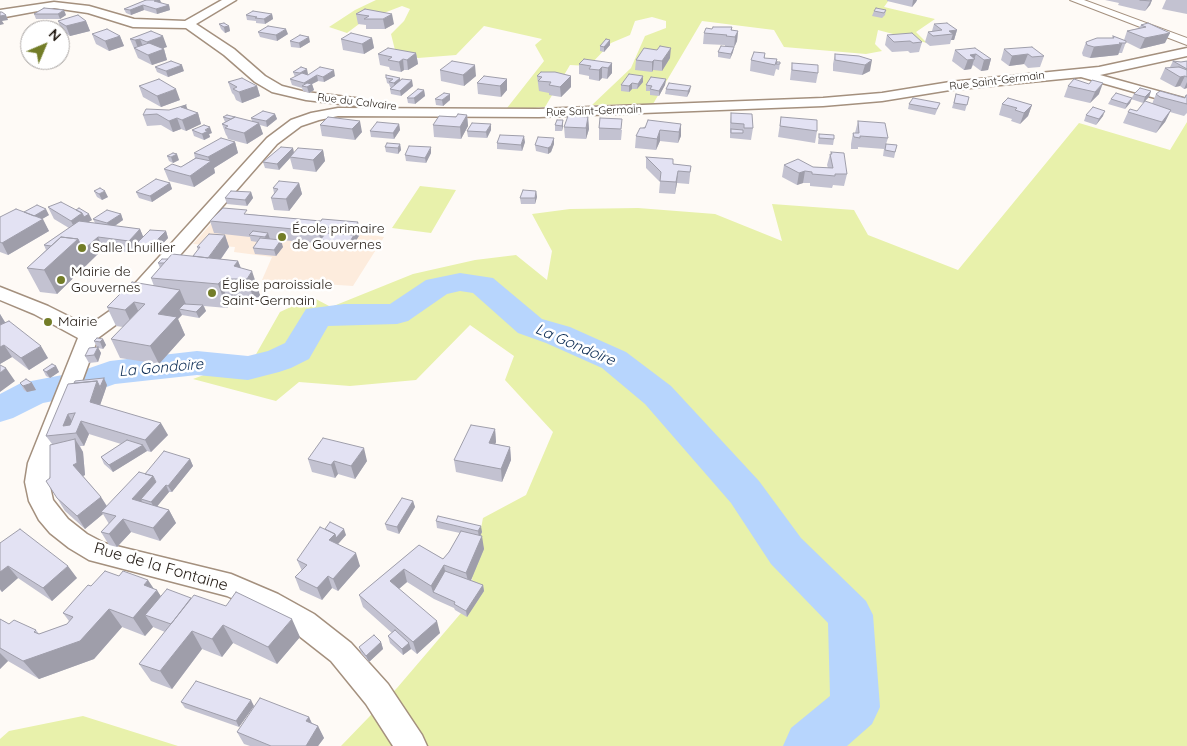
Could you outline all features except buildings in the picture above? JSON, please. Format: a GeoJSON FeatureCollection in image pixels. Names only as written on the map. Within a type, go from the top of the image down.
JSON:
{"type":"FeatureCollection","features":[{"type":"Feature","properties":{"kind":"street"},"geometry":{"type":"LineString","coordinates":[[0,14],[30,7],[54,5],[89,10],[133,23],[155,25],[188,24],[230,0]]}},
{"type":"Feature","properties":{"kind":"street"},"geometry":{"type":"LineString","coordinates":[[1075,0],[1187,42]]}},
{"type":"Feature","properties":{"kind":"street","name":"Rue du Calvaire"},"geometry":{"type":"LineString","coordinates":[[188,24],[229,52],[260,78],[277,89],[292,106],[296,114],[296,123]]}},
{"type":"Feature","properties":{"kind":"street","name":"Rue Saint-Germain"},"geometry":{"type":"LineString","coordinates":[[89,335],[118,314],[272,141],[296,123],[316,116],[338,112],[556,113],[823,102],[882,97],[950,86],[1099,71],[1187,52]]}},
{"type":"Feature","properties":{"kind":"street"},"geometry":{"type":"LineString","coordinates":[[1135,84],[1130,74],[1136,64]]}},
{"type":"Feature","properties":{"kind":"street"},"geometry":{"type":"LineString","coordinates":[[1099,71],[1162,96]]}},
{"type":"Feature","properties":{"kind":"street"},"geometry":{"type":"LineString","coordinates":[[1078,72],[1187,103]]}},
{"type":"Feature","properties":{"kind":"street","name":"Rue du Calvaire"},"geometry":{"type":"LineString","coordinates":[[277,89],[306,96],[412,108],[438,113]]}},
{"type":"Feature","properties":{"kind":"street"},"geometry":{"type":"LineString","coordinates":[[0,293],[41,310],[89,335]]}},
{"type":"Feature","properties":{"kind":"street","name":"Rue de la Fontaine"},"geometry":{"type":"LineString","coordinates":[[89,335],[40,463],[37,482],[41,500],[48,513],[59,526],[78,541],[98,552],[231,586],[268,602],[304,623],[341,652],[371,687],[411,746]]}},
{"type":"Feature","properties":{"kind":"shaded area"},"geometry":{"type":"Polygon","coordinates":[[[217,217],[332,229],[384,237],[353,286],[262,280],[272,257],[234,252],[235,247],[193,244],[217,217]]]}},
{"type":"Feature","properties":{"kind":"green space"},"geometry":{"type":"Polygon","coordinates":[[[376,0],[889,0],[884,7],[935,19],[916,32],[927,43],[878,30],[875,44],[882,51],[866,54],[784,47],[774,30],[702,21],[653,104],[592,105],[631,68],[645,36],[666,28],[666,21],[652,17],[635,21],[630,35],[611,43],[589,66],[570,65],[545,107],[521,109],[507,108],[544,61],[535,45],[542,39],[484,26],[456,55],[418,58],[395,50],[391,34],[404,21],[410,9],[402,6],[363,21],[347,33],[329,27],[355,10],[376,0]]]}},
{"type":"Feature","properties":{"kind":"green space"},"geometry":{"type":"Polygon","coordinates":[[[1187,122],[1187,746],[341,746],[397,688],[473,599],[472,574],[483,518],[526,495],[553,432],[505,380],[514,356],[470,325],[416,380],[350,386],[299,382],[276,401],[193,379],[255,356],[280,312],[312,297],[331,307],[413,274],[475,260],[516,255],[547,280],[552,251],[532,214],[570,209],[638,208],[715,214],[782,241],[772,204],[854,210],[868,235],[958,270],[1079,123],[1170,150],[1187,122]]]}},
{"type":"Feature","properties":{"kind":"green space"},"geometry":{"type":"Polygon","coordinates":[[[420,186],[456,190],[431,233],[392,228],[420,186]]]}},
{"type":"Feature","properties":{"kind":"green space"},"geometry":{"type":"Polygon","coordinates":[[[83,716],[178,746],[0,746],[0,739],[9,731],[83,716]]]}},
{"type":"Feature","properties":{"kind":"waterway","name":"La Gondoire"},"geometry":{"type":"LineString","coordinates":[[0,409],[34,392],[84,383],[110,373],[197,363],[248,368],[279,360],[297,351],[318,316],[397,314],[437,287],[460,282],[482,285],[530,326],[558,335],[614,360],[658,395],[745,492],[786,551],[850,615],[855,707],[809,746]]}},
{"type":"Feature","properties":{"kind":"place","name":"École primaire de Gouvernes"},"geometry":{"type":"Point","coordinates":[282,237]}},
{"type":"Feature","properties":{"kind":"place","name":"Salle Lhuillier"},"geometry":{"type":"Point","coordinates":[82,248]}},
{"type":"Feature","properties":{"kind":"place","name":"Mairie de Gouvernes"},"geometry":{"type":"Point","coordinates":[61,280]}},
{"type":"Feature","properties":{"kind":"place","name":"Église paroissiale Saint-Germain"},"geometry":{"type":"Point","coordinates":[212,293]}},
{"type":"Feature","properties":{"kind":"place","name":"Mairie"},"geometry":{"type":"Point","coordinates":[48,322]}}]}
